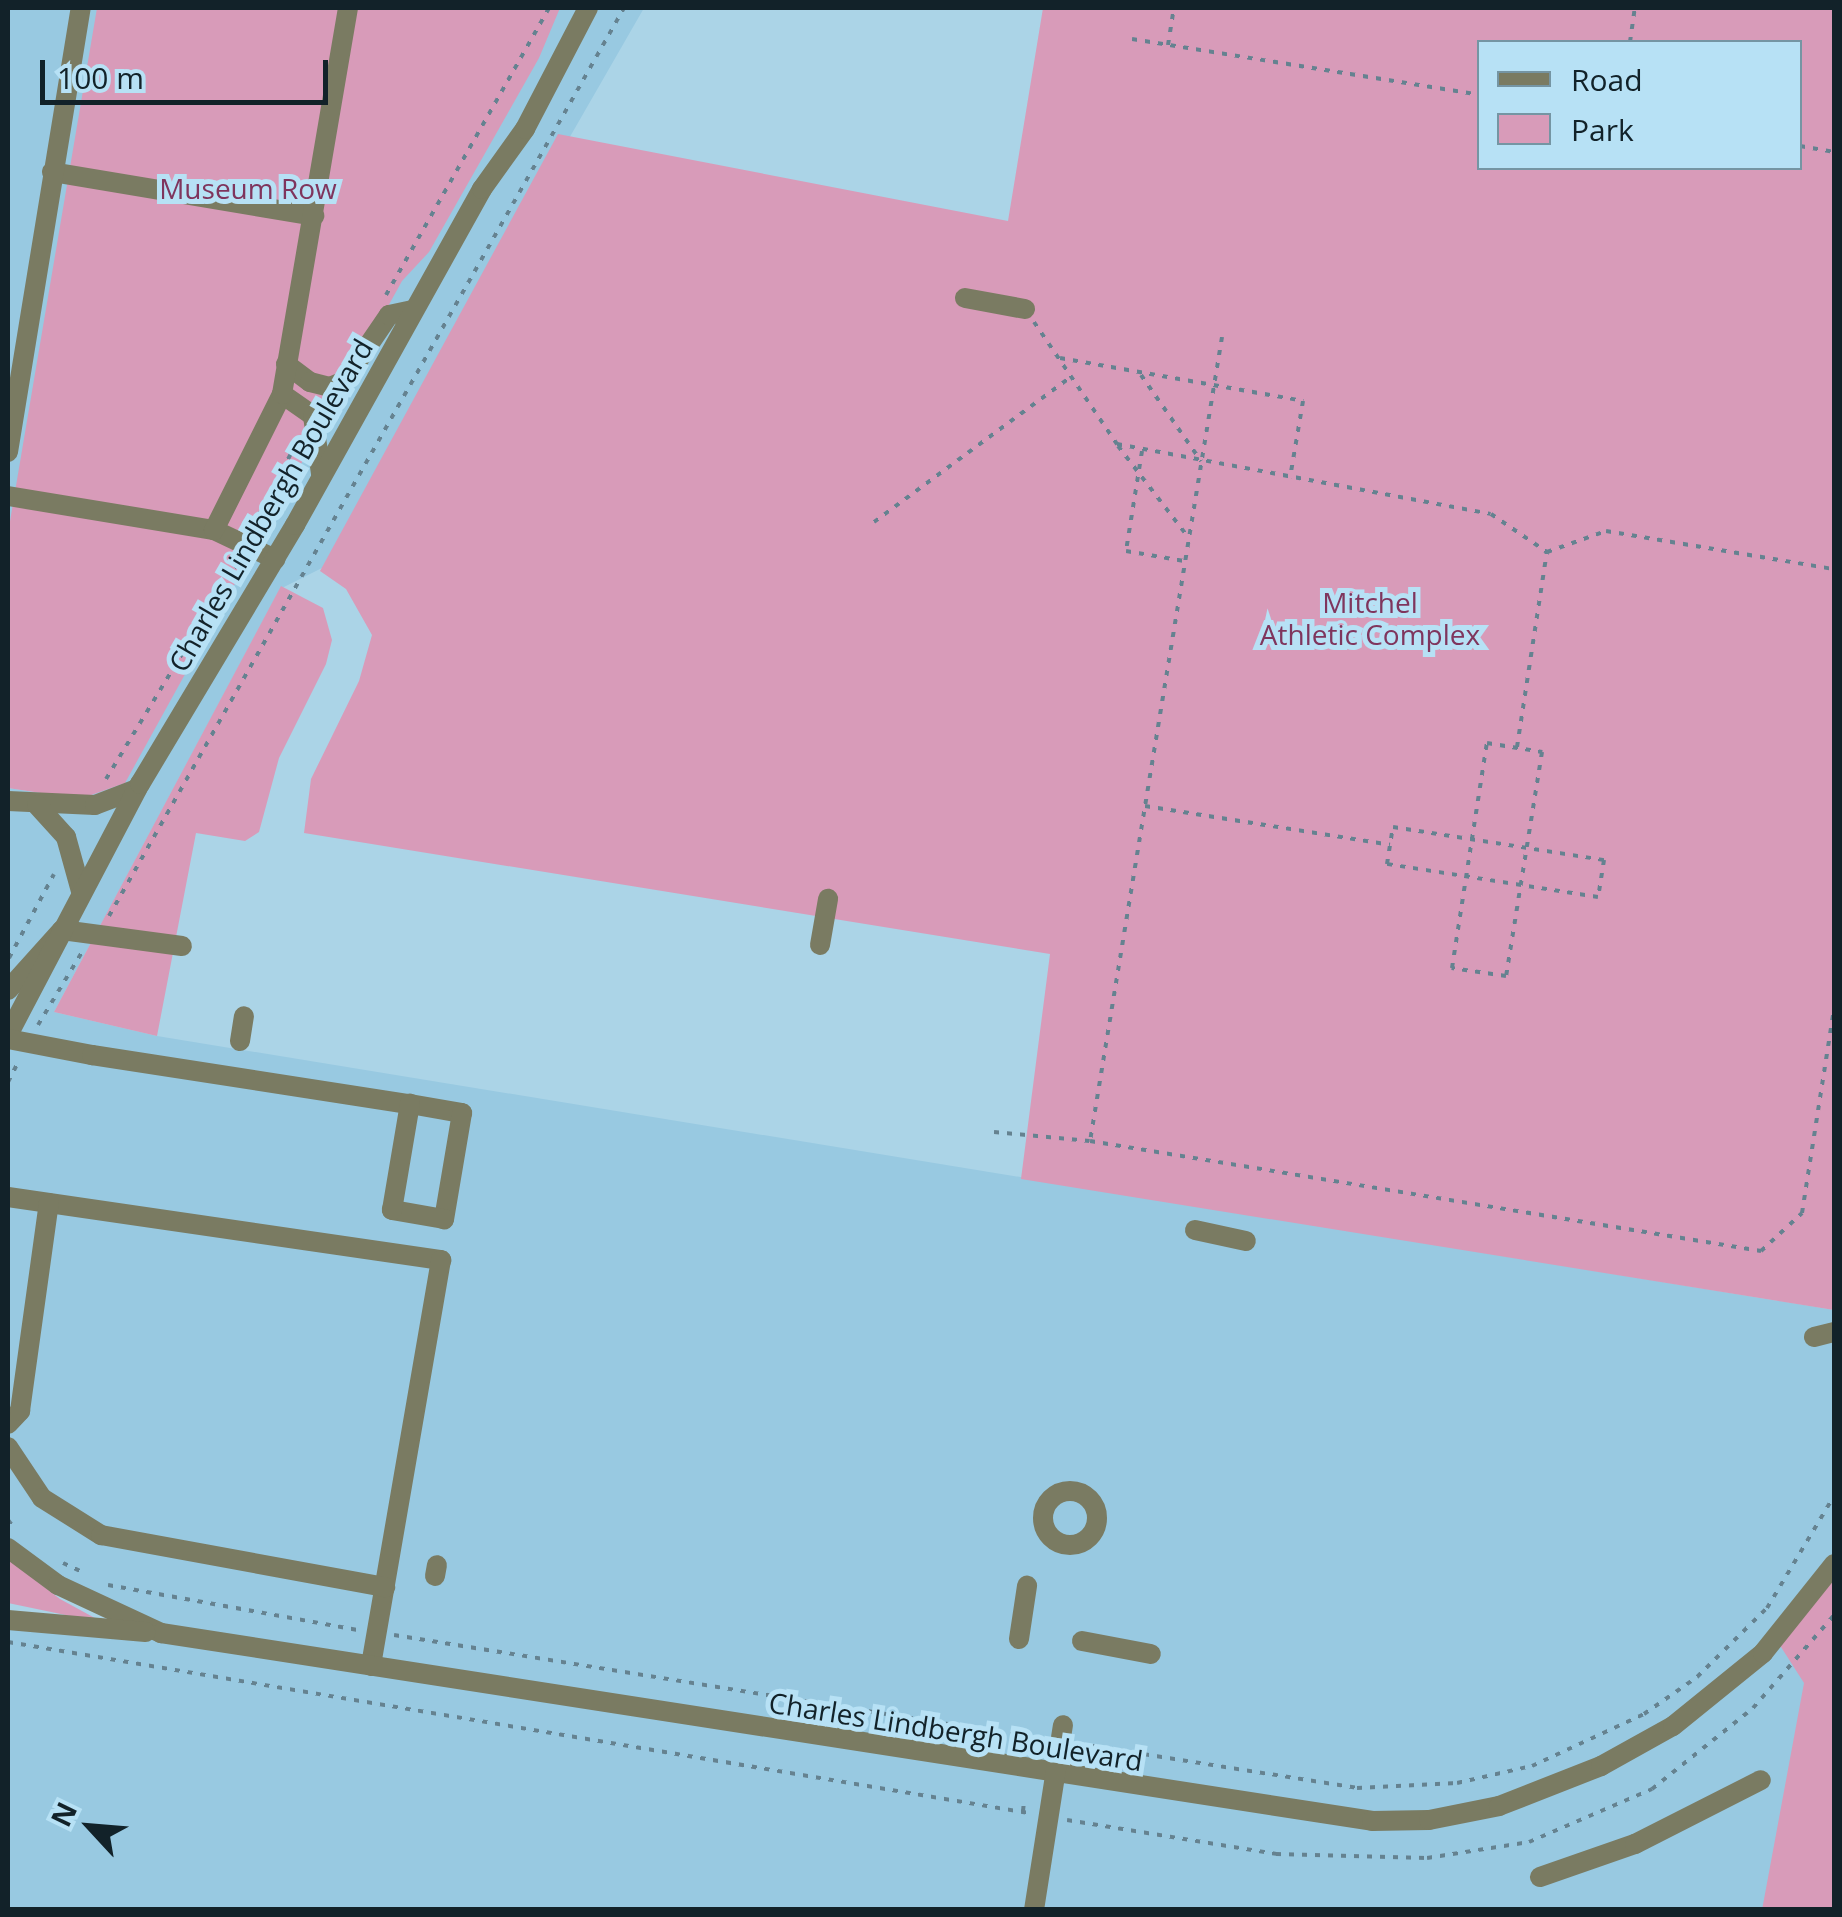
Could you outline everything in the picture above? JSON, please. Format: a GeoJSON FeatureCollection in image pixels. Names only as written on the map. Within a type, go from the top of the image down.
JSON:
{"type":"FeatureCollection","features":[{"type":"Feature","properties":{"kind":"street"},"geometry":{"type":"LineString","coordinates":[[8,452],[82,8]]}},
{"type":"Feature","properties":{"kind":"street"},"geometry":{"type":"LineString","coordinates":[[214,530],[282,394],[348,8]]}},
{"type":"Feature","properties":{"kind":"street","name":"Charles Lindbergh Boulevard"},"geometry":{"type":"LineString","coordinates":[[14,1039],[81,891],[275,559],[482,189],[526,128],[588,8]]}},
{"type":"Feature","properties":{"kind":"street"},"geometry":{"type":"LineString","coordinates":[[52,172],[314,216]]}},
{"type":"Feature","properties":{"kind":"street"},"geometry":{"type":"LineString","coordinates":[[965,298],[1025,310]]}},
{"type":"Feature","properties":{"kind":"street"},"geometry":{"type":"LineString","coordinates":[[286,364],[310,382],[330,387],[344,381],[389,314],[412,310]]}},
{"type":"Feature","properties":{"kind":"street"},"geometry":{"type":"LineString","coordinates":[[282,394],[313,416],[321,474]]}},
{"type":"Feature","properties":{"kind":"street"},"geometry":{"type":"LineString","coordinates":[[8,496],[214,530],[275,559]]}},
{"type":"Feature","properties":{"kind":"street"},"geometry":{"type":"LineString","coordinates":[[8,800],[37,805],[95,805],[138,789]]}},
{"type":"Feature","properties":{"kind":"street"},"geometry":{"type":"LineString","coordinates":[[37,805],[70,848],[81,891]]}},
{"type":"Feature","properties":{"kind":"street"},"geometry":{"type":"LineString","coordinates":[[820,945],[828,899]]}},
{"type":"Feature","properties":{"kind":"street"},"geometry":{"type":"LineString","coordinates":[[8,990],[62,930],[182,946]]}},
{"type":"Feature","properties":{"kind":"street"},"geometry":{"type":"LineString","coordinates":[[240,1041],[244,1016]]}},
{"type":"Feature","properties":{"kind":"street"},"geometry":{"type":"LineString","coordinates":[[14,1039],[410,1104],[462,1113],[444,1219],[392,1210],[410,1104]]}},
{"type":"Feature","properties":{"kind":"street"},"geometry":{"type":"LineString","coordinates":[[8,1197],[441,1260],[371,1666]]}},
{"type":"Feature","properties":{"kind":"street"},"geometry":{"type":"LineString","coordinates":[[8,1424],[20,1411],[49,1203]]}},
{"type":"Feature","properties":{"kind":"street"},"geometry":{"type":"LineString","coordinates":[[1195,1230],[1246,1241]]}},
{"type":"Feature","properties":{"kind":"street"},"geometry":{"type":"LineString","coordinates":[[8,1447],[42,1498],[101,1534],[385,1587]]}},
{"type":"Feature","properties":{"kind":"street","name":"Charles Lindbergh Boulevard"},"geometry":{"type":"LineString","coordinates":[[13,1540],[58,1585],[162,1633],[1372,1821],[1428,1820],[1498,1806],[1601,1766],[1673,1726],[1764,1654],[1834,1564]]}},
{"type":"Feature","properties":{"kind":"street"},"geometry":{"type":"LineString","coordinates":[[1020,1640],[1027,1586]]}},
{"type":"Feature","properties":{"kind":"street"},"geometry":{"type":"LineString","coordinates":[[8,1620],[162,1633]]}},
{"type":"Feature","properties":{"kind":"street"},"geometry":{"type":"LineString","coordinates":[[1082,1640],[1151,1654]]}},
{"type":"Feature","properties":{"kind":"street"},"geometry":{"type":"LineString","coordinates":[[1034,1910],[1062,1733]]}},
{"type":"Feature","properties":{"kind":"street"},"geometry":{"type":"LineString","coordinates":[[1540,1877],[1635,1844],[1761,1780]]}},
{"type":"Feature","properties":{"kind":"path"},"geometry":{"type":"LineString","coordinates":[[376,310],[549,8]]}},
{"type":"Feature","properties":{"kind":"path"},"geometry":{"type":"LineString","coordinates":[[8,1082],[14,1039],[95,934],[212,742],[624,8]]}},
{"type":"Feature","properties":{"kind":"path"},"geometry":{"type":"LineString","coordinates":[[1168,45],[1174,8]]}},
{"type":"Feature","properties":{"kind":"path"},"geometry":{"type":"LineString","coordinates":[[1630,40],[1635,8]]}},
{"type":"Feature","properties":{"kind":"path"},"geometry":{"type":"LineString","coordinates":[[1132,39],[1477,95]]}},
{"type":"Feature","properties":{"kind":"path"},"geometry":{"type":"LineString","coordinates":[[1802,146],[1834,152]]}},
{"type":"Feature","properties":{"kind":"path"},"geometry":{"type":"LineString","coordinates":[[1025,310],[1116,444],[1188,537]]}},
{"type":"Feature","properties":{"kind":"path"},"geometry":{"type":"LineString","coordinates":[[1090,1141],[1222,337]]}},
{"type":"Feature","properties":{"kind":"path"},"geometry":{"type":"LineString","coordinates":[[1058,358],[1304,401],[1290,478]]}},
{"type":"Feature","properties":{"kind":"path"},"geometry":{"type":"LineString","coordinates":[[1140,372],[1201,462]]}},
{"type":"Feature","properties":{"kind":"path"},"geometry":{"type":"LineString","coordinates":[[874,522],[1071,377]]}},
{"type":"Feature","properties":{"kind":"path"},"geometry":{"type":"LineString","coordinates":[[95,805],[246,545],[313,416]]}},
{"type":"Feature","properties":{"kind":"path"},"geometry":{"type":"LineString","coordinates":[[1116,444],[1492,514],[1547,552]]}},
{"type":"Feature","properties":{"kind":"path"},"geometry":{"type":"LineString","coordinates":[[1142,450],[1126,551],[1184,561]]}},
{"type":"Feature","properties":{"kind":"path"},"geometry":{"type":"LineString","coordinates":[[1547,552],[1606,531],[1834,569]]}},
{"type":"Feature","properties":{"kind":"path"},"geometry":{"type":"LineString","coordinates":[[1516,748],[1547,552]]}},
{"type":"Feature","properties":{"kind":"path"},"geometry":{"type":"LineString","coordinates":[[1487,743],[1516,748],[1542,752],[1506,976],[1452,968],[1487,743]]}},
{"type":"Feature","properties":{"kind":"path"},"geometry":{"type":"LineString","coordinates":[[1144,806],[1390,845]]}},
{"type":"Feature","properties":{"kind":"path"},"geometry":{"type":"LineString","coordinates":[[1393,827],[1472,839],[1604,860],[1598,898],[1387,864],[1393,827]]}},
{"type":"Feature","properties":{"kind":"path"},"geometry":{"type":"LineString","coordinates":[[8,961],[70,848]]}},
{"type":"Feature","properties":{"kind":"path"},"geometry":{"type":"LineString","coordinates":[[994,1132],[1090,1141],[1761,1251],[1802,1214],[1834,1009]]}},
{"type":"Feature","properties":{"kind":"path"},"geometry":{"type":"LineString","coordinates":[[105,1584],[1031,1741],[1062,1733],[1084,1745],[1358,1788],[1457,1782],[1532,1766],[1644,1714],[1697,1677],[1767,1608],[1834,1496]]}},
{"type":"Feature","properties":{"kind":"path"},"geometry":{"type":"LineString","coordinates":[[8,1520],[13,1540]]}},
{"type":"Feature","properties":{"kind":"path"},"geometry":{"type":"LineString","coordinates":[[53,1558],[88,1575]]}},
{"type":"Feature","properties":{"kind":"path"},"geometry":{"type":"LineString","coordinates":[[1083,1753],[1084,1745]]}},
{"type":"Feature","properties":{"kind":"path"},"geometry":{"type":"LineString","coordinates":[[1022,1812],[1024,1801]]}},
{"type":"Feature","properties":{"kind":"shaded area"},"geometry":{"type":"Polygon","coordinates":[[[8,8],[644,8],[322,568],[280,589],[54,1012],[157,1036],[1834,1310],[1834,1909],[8,1909],[8,1615],[160,1635],[8,1552],[8,788],[79,799],[125,783],[8,651],[8,8]]]}},
{"type":"Feature","properties":{"kind":"green space","name":"Museum Row"},"geometry":{"type":"Polygon","coordinates":[[[97,8],[560,8],[539,58],[429,252],[402,281],[125,783],[80,799],[8,788],[8,533],[97,8]]]}},
{"type":"Feature","properties":{"kind":"green space","name":"Mitchel Athletic Complex"},"geometry":{"type":"Polygon","coordinates":[[[1043,8],[1834,8],[1834,1310],[1021,1179],[1050,954],[304,833],[311,779],[359,681],[372,635],[346,589],[320,571],[558,134],[1008,221],[1043,8]]]}},
{"type":"Feature","properties":{"kind":"green space"},"geometry":{"type":"Polygon","coordinates":[[[281,586],[323,608],[332,640],[326,664],[279,758],[259,832],[245,841],[196,833],[157,1036],[54,1012],[281,586]]]}},
{"type":"Feature","properties":{"kind":"green space"},"geometry":{"type":"Polygon","coordinates":[[[8,1559],[60,1599],[104,1623],[8,1603],[8,1559]]]}},
{"type":"Feature","properties":{"kind":"green space"},"geometry":{"type":"Polygon","coordinates":[[[1834,1564],[1834,1909],[1762,1910],[1804,1683],[1776,1639],[1834,1564]]]}}]}
